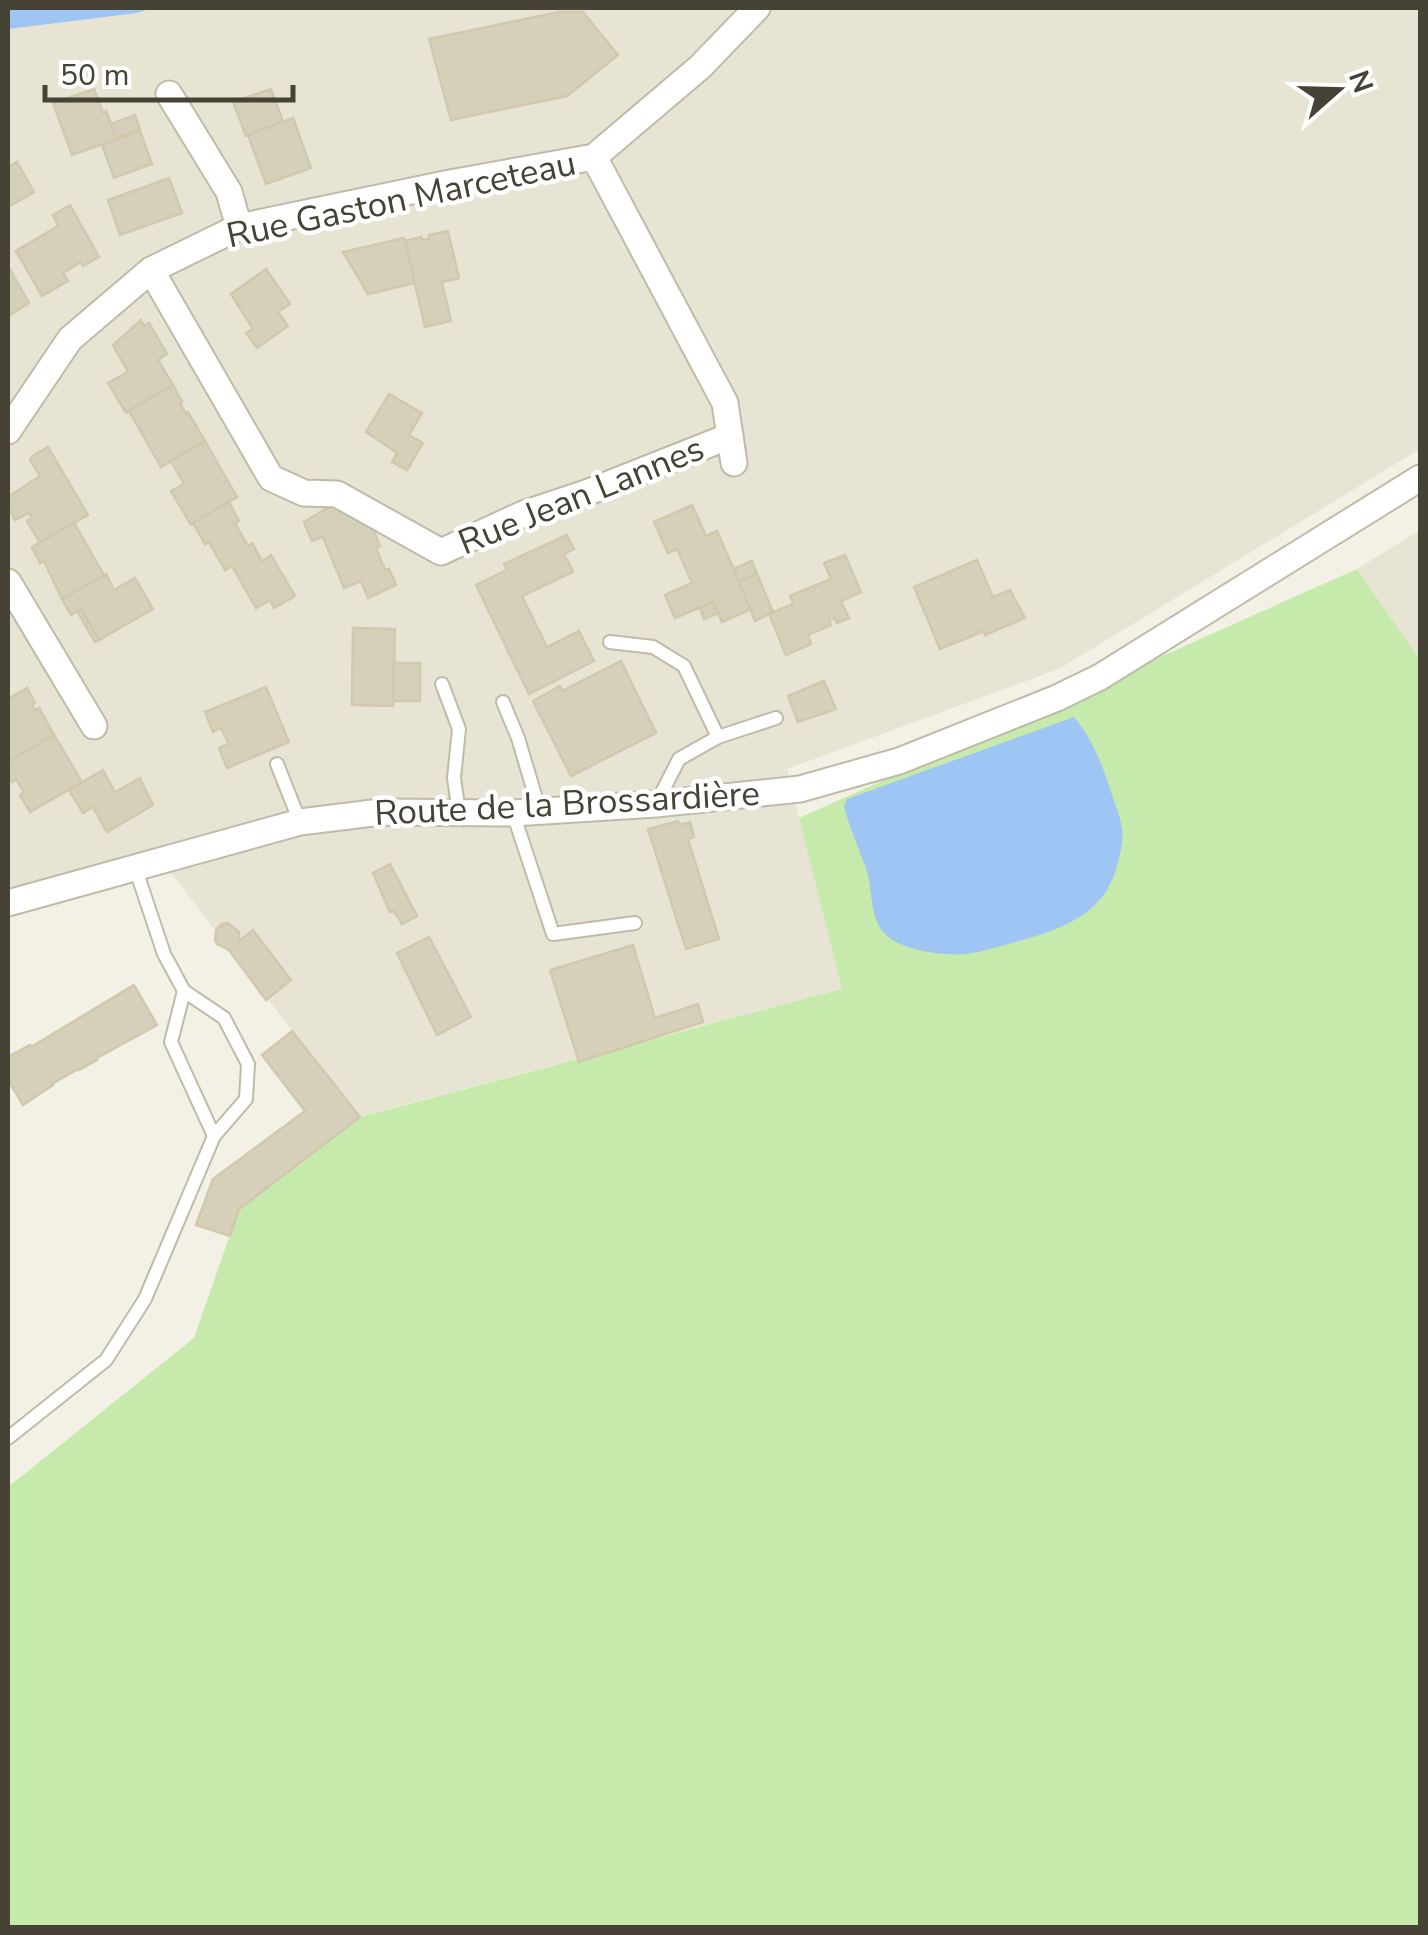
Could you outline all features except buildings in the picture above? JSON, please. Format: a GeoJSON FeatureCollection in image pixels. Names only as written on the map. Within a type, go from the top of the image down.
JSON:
{"type":"FeatureCollection","features":[{"type":"Feature","properties":{"kind":"street","name":"Rue Gaston Marceteau"},"geometry":{"type":"LineString","coordinates":[[8,431],[70,338],[151,270],[239,227],[594,157],[700,68],[756,8]]}},
{"type":"Feature","properties":{"kind":"street"},"geometry":{"type":"LineString","coordinates":[[170,94],[229,192],[239,227]]}},
{"type":"Feature","properties":{"kind":"street","name":"Rue Jean Lannes"},"geometry":{"type":"LineString","coordinates":[[594,157],[725,403],[734,462]]}},
{"type":"Feature","properties":{"kind":"street","name":"Rue Jean Lannes"},"geometry":{"type":"LineString","coordinates":[[151,270],[271,478],[304,493],[337,494],[440,552],[523,514],[730,436]]}},
{"type":"Feature","properties":{"kind":"street","name":"Route de la Brossardière"},"geometry":{"type":"LineString","coordinates":[[8,903],[300,822],[381,812],[514,813],[656,804],[800,788],[899,761],[1100,677],[1420,478]]}},
{"type":"Feature","properties":{"kind":"street"},"geometry":{"type":"LineString","coordinates":[[8,582],[94,726]]}},
{"type":"Feature","properties":{"kind":"lane"},"geometry":{"type":"LineString","coordinates":[[610,642],[654,648],[684,666],[718,737]]}},
{"type":"Feature","properties":{"kind":"lane"},"geometry":{"type":"LineString","coordinates":[[442,684],[459,729],[454,778],[458,812]]}},
{"type":"Feature","properties":{"kind":"lane"},"geometry":{"type":"LineString","coordinates":[[503,702],[540,812]]}},
{"type":"Feature","properties":{"kind":"lane"},"geometry":{"type":"LineString","coordinates":[[656,804],[679,758],[718,737],[776,718]]}},
{"type":"Feature","properties":{"kind":"lane"},"geometry":{"type":"LineString","coordinates":[[278,764],[300,822]]}},
{"type":"Feature","properties":{"kind":"lane"},"geometry":{"type":"LineString","coordinates":[[514,813],[552,934],[634,923]]}},
{"type":"Feature","properties":{"kind":"lane"},"geometry":{"type":"LineString","coordinates":[[8,1438],[106,1360],[145,1299],[214,1136],[246,1099],[248,1064],[224,1018],[184,991],[164,954],[135,867]]}},
{"type":"Feature","properties":{"kind":"lane"},"geometry":{"type":"LineString","coordinates":[[184,991],[171,1042],[214,1136]]}},
{"type":"Feature","properties":{"kind":"shaded area"},"geometry":{"type":"Polygon","coordinates":[[[8,8],[1420,8],[1420,449],[1059,669],[787,769],[842,989],[358,1117],[153,849],[8,890],[8,8]]]}},
{"type":"Feature","properties":{"kind":"shaded area"},"geometry":{"type":"Polygon","coordinates":[[[1420,530],[1420,660],[1357,569],[1420,530]]]}},
{"type":"Feature","properties":{"kind":"green space"},"geometry":{"type":"Polygon","coordinates":[[[1357,569],[1420,660],[1420,1927],[8,1928],[8,1487],[194,1338],[239,1209],[360,1117],[842,989],[799,818],[1357,569]]]}},
{"type":"Feature","properties":{"kind":"water"},"geometry":{"type":"Polygon","coordinates":[[[8,8],[152,8],[8,29],[8,8]]]}},
{"type":"Feature","properties":{"kind":"water"},"geometry":{"type":"Polygon","coordinates":[[[1074,717],[1100,762],[1122,828],[1117,866],[1100,899],[1057,929],[967,954],[925,951],[887,936],[874,914],[867,871],[844,806],[847,799],[1074,717]]]}}]}
